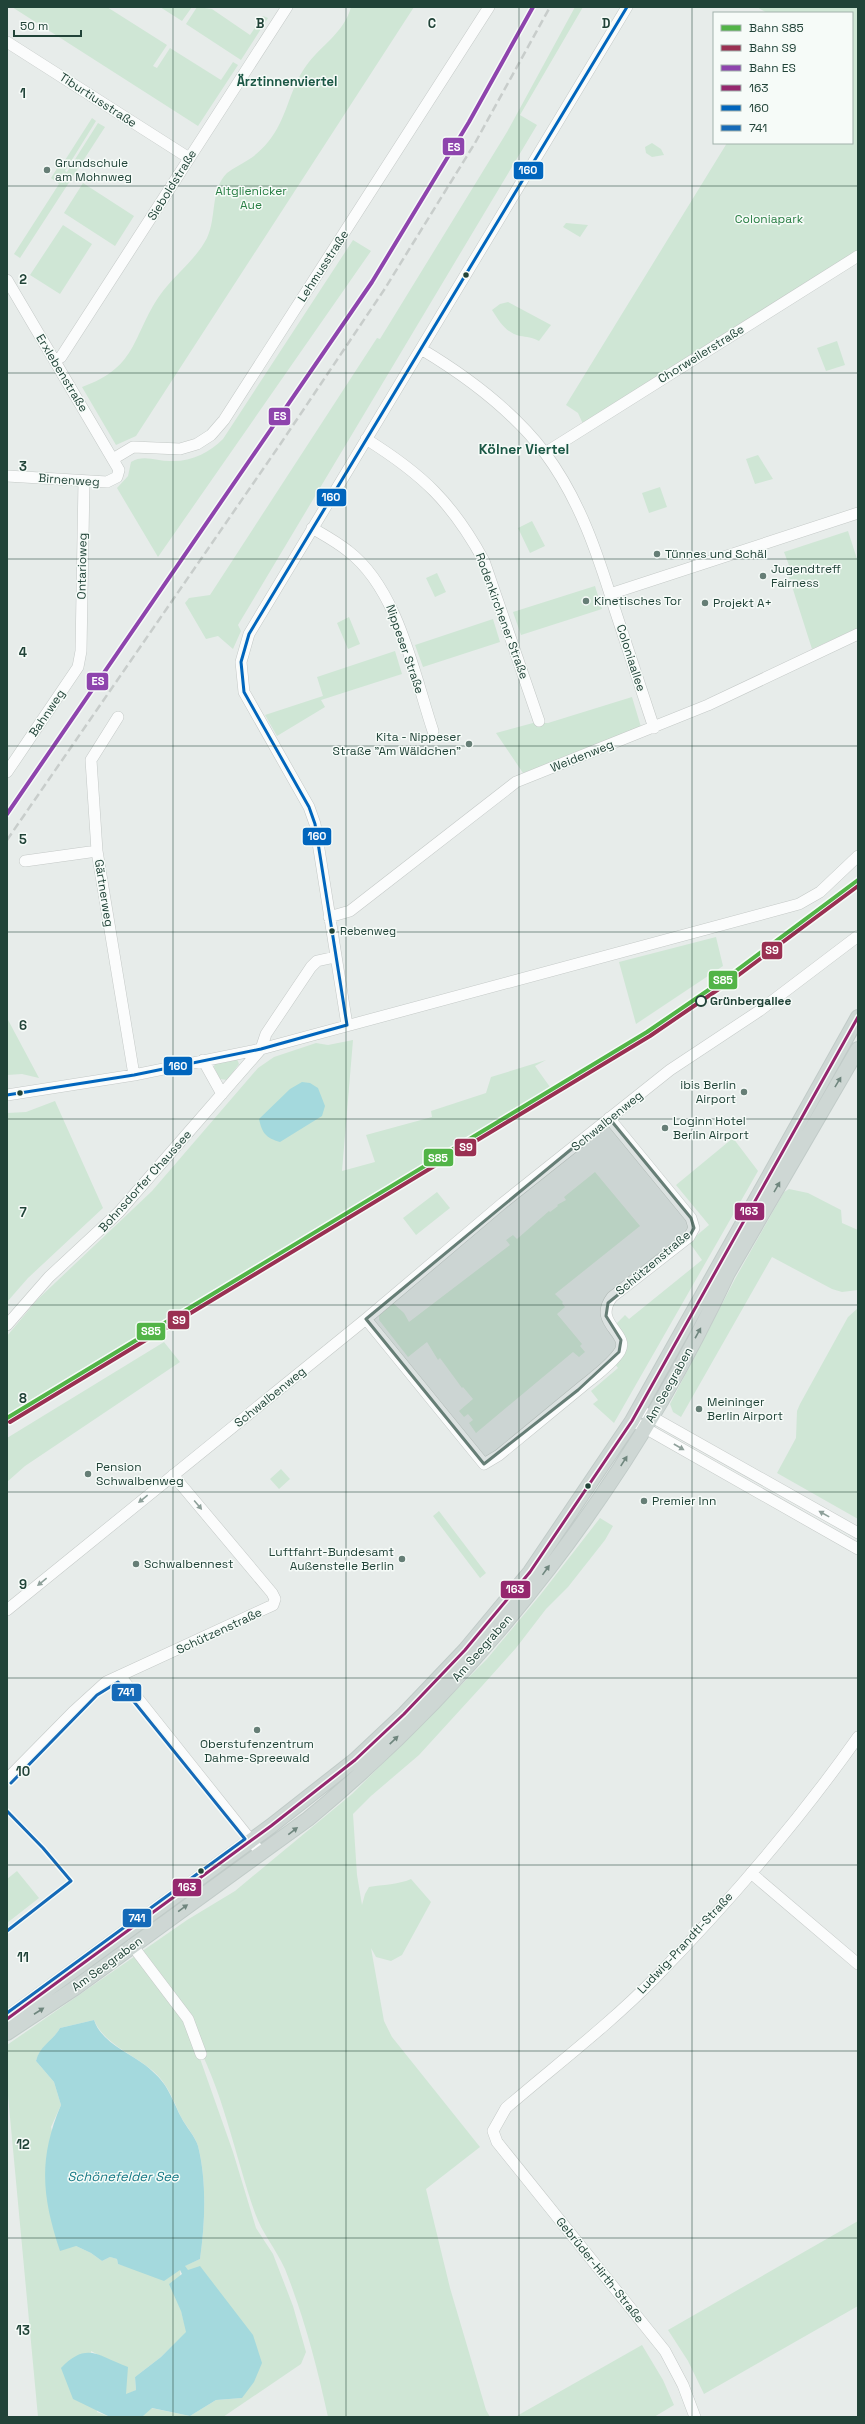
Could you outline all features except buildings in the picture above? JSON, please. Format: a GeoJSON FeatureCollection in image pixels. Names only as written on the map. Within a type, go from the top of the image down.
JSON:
{"type":"FeatureCollection","features":[{"type":"Feature","properties":{"kind":"main road","name":"Am Seegraben"},"geometry":{"type":"LineString","coordinates":[[7,2019],[252,1840],[355,1760],[404,1714],[465,1650],[530,1572],[635,1415],[858,1017]]}},
{"type":"Feature","properties":{"kind":"main road","name":"Am Seegraben"},"geometry":{"type":"LineString","coordinates":[[7,2033],[75,1988],[281,1840],[334,1798],[414,1722],[482,1650],[540,1578],[587,1515],[648,1423],[710,1311],[732,1266],[858,1049]]}},
{"type":"Feature","properties":{"kind":"street","name":"Sieboldstraße"},"geometry":{"type":"LineString","coordinates":[[55,361],[62,357],[287,7]]}},
{"type":"Feature","properties":{"kind":"street","name":"Lehmusstraße"},"geometry":{"type":"LineString","coordinates":[[116,462],[134,447],[180,449],[197,444],[211,435],[224,420],[489,7]]}},
{"type":"Feature","properties":{"kind":"street"},"geometry":{"type":"LineString","coordinates":[[347,1025],[315,824],[309,807],[247,697],[242,678],[241,662],[244,648],[249,634],[312,528],[627,7]]}},
{"type":"Feature","properties":{"kind":"street","name":"Tiburtiusstraße"},"geometry":{"type":"LineString","coordinates":[[7,42],[189,158]]}},
{"type":"Feature","properties":{"kind":"street","name":"Chorweilerstraße"},"geometry":{"type":"LineString","coordinates":[[545,453],[858,256]]}},
{"type":"Feature","properties":{"kind":"street","name":"Erxlebenstraße"},"geometry":{"type":"LineString","coordinates":[[7,280],[10,292],[55,361],[116,462]]}},
{"type":"Feature","properties":{"kind":"street","name":"Coloniaallee"},"geometry":{"type":"LineString","coordinates":[[421,349],[456,370],[488,394],[515,419],[545,453],[574,500],[583,520],[610,594],[654,728]]}},
{"type":"Feature","properties":{"kind":"street","name":"Rodenkirchener Straße"},"geometry":{"type":"LineString","coordinates":[[366,439],[399,460],[426,482],[453,512],[471,537],[484,561],[539,721]]}},
{"type":"Feature","properties":{"kind":"street","name":"Birnenweg"},"geometry":{"type":"LineString","coordinates":[[7,476],[107,482],[114,480],[118,474],[116,462]]}},
{"type":"Feature","properties":{"kind":"street","name":"Ontarioweg"},"geometry":{"type":"LineString","coordinates":[[81,651],[84,481]]}},
{"type":"Feature","properties":{"kind":"street"},"geometry":{"type":"LineString","coordinates":[[610,594],[858,513]]}},
{"type":"Feature","properties":{"kind":"street","name":"Nippeser Straße"},"geometry":{"type":"LineString","coordinates":[[312,528],[349,552],[381,588],[392,608],[433,731]]}},
{"type":"Feature","properties":{"kind":"street","name":"Weidenweg"},"geometry":{"type":"LineString","coordinates":[[329,917],[350,911],[516,782],[654,728],[762,681],[858,634]]}},
{"type":"Feature","properties":{"kind":"street","name":"Bahnweg"},"geometry":{"type":"LineString","coordinates":[[7,772],[78,667],[81,651]]}},
{"type":"Feature","properties":{"kind":"street","name":"Gärtnerweg"},"geometry":{"type":"LineString","coordinates":[[118,717],[91,760],[98,851],[134,1075]]}},
{"type":"Feature","properties":{"kind":"street"},"geometry":{"type":"LineString","coordinates":[[25,861],[98,851]]}},
{"type":"Feature","properties":{"kind":"street"},"geometry":{"type":"LineString","coordinates":[[7,1095],[134,1075],[261,1049],[799,904],[820,892],[858,856]]}},
{"type":"Feature","properties":{"kind":"street","name":"Schwalbenweg"},"geometry":{"type":"LineString","coordinates":[[7,1610],[366,1319],[503,1203],[609,1118],[670,1070],[759,1011],[858,936]]}},
{"type":"Feature","properties":{"kind":"street"},"geometry":{"type":"LineString","coordinates":[[261,1049],[266,1034],[311,967],[317,961],[336,957]]}},
{"type":"Feature","properties":{"kind":"street","name":"Bohnsdorfer Chaussee"},"geometry":{"type":"LineString","coordinates":[[7,1325],[49,1277],[119,1212],[261,1049]]}},
{"type":"Feature","properties":{"kind":"street"},"geometry":{"type":"LineString","coordinates":[[203,1060],[222,1094]]}},
{"type":"Feature","properties":{"kind":"street","name":"Schützenstraße"},"geometry":{"type":"LineString","coordinates":[[366,1319],[484,1464],[499,1455],[578,1390],[619,1352],[621,1340],[606,1316],[608,1303],[689,1237],[694,1228],[691,1218],[609,1118]]}},
{"type":"Feature","properties":{"kind":"street"},"geometry":{"type":"LineString","coordinates":[[635,1415],[858,1549]]}},
{"type":"Feature","properties":{"kind":"street"},"geometry":{"type":"LineString","coordinates":[[648,1423],[858,1533]]}},
{"type":"Feature","properties":{"kind":"street","name":"Schützenstraße"},"geometry":{"type":"LineString","coordinates":[[7,1778],[94,1691],[106,1682],[273,1605],[275,1599],[272,1593],[173,1475]]}},
{"type":"Feature","properties":{"kind":"street"},"geometry":{"type":"LineString","coordinates":[[120,1676],[261,1853]]}},
{"type":"Feature","properties":{"kind":"street","name":"Ludwig-Prandtl-Straße"},"geometry":{"type":"LineString","coordinates":[[493,2130],[506,2108],[655,1977],[751,1873],[822,1787],[858,1737]]}},
{"type":"Feature","properties":{"kind":"street"},"geometry":{"type":"LineString","coordinates":[[751,1873],[858,1964]]}},
{"type":"Feature","properties":{"kind":"street"},"geometry":{"type":"LineString","coordinates":[[132,1946],[188,2019],[201,2054]]}},
{"type":"Feature","properties":{"kind":"street","name":"Gebrüder-Hirth-Straße"},"geometry":{"type":"LineString","coordinates":[[493,2130],[498,2142],[664,2352],[683,2385],[695,2417]]}},
{"type":"Feature","properties":{"kind":"highlighted area"},"geometry":{"type":"Polygon","coordinates":[[[609,1118],[691,1218],[694,1228],[689,1237],[608,1303],[606,1316],[621,1340],[619,1352],[578,1390],[484,1464],[366,1319],[609,1118]]]}},
{"type":"Feature","properties":{"kind":"green space"},"geometry":{"type":"Polygon","coordinates":[[[12,7],[107,7],[167,45],[153,66],[157,68],[170,48],[221,80],[233,62],[238,65],[198,126],[12,7]]]}},
{"type":"Feature","properties":{"kind":"green space"},"geometry":{"type":"Polygon","coordinates":[[[160,7],[192,7],[182,21],[160,7]]]}},
{"type":"Feature","properties":{"kind":"green space"},"geometry":{"type":"Polygon","coordinates":[[[197,7],[212,9],[250,35],[263,16],[268,18],[241,60],[186,24],[197,7]]]}},
{"type":"Feature","properties":{"kind":"green space","name":"Altglienicker Aue"},"geometry":{"type":"Polygon","coordinates":[[[351,7],[414,7],[136,436],[116,445],[82,387],[101,379],[115,369],[125,359],[133,347],[145,320],[163,291],[203,246],[210,230],[218,187],[222,180],[227,173],[246,162],[268,142],[280,124],[300,75],[312,59],[338,32],[348,16],[351,7]]]}},
{"type":"Feature","properties":{"kind":"green space"},"geometry":{"type":"Polygon","coordinates":[[[575,7],[583,7],[520,115],[537,125],[238,625],[241,631],[233,649],[218,636],[206,639],[185,603],[189,598],[210,595],[377,338],[380,339],[507,132],[575,7]]]}},
{"type":"Feature","properties":{"kind":"green space","name":"Coloniapark"},"geometry":{"type":"Polygon","coordinates":[[[757,7],[858,7],[858,253],[583,424],[578,413],[566,405],[726,144],[853,144],[853,12],[765,12],[757,7]]]}},
{"type":"Feature","properties":{"kind":"green space"},"geometry":{"type":"Polygon","coordinates":[[[92,118],[96,121],[65,171],[67,172],[98,123],[105,127],[20,258],[14,254],[59,184],[51,178],[58,167],[60,168],[92,118]]]}},
{"type":"Feature","properties":{"kind":"green space"},"geometry":{"type":"Polygon","coordinates":[[[652,143],[661,149],[664,155],[652,157],[646,153],[645,147],[652,143]]]}},
{"type":"Feature","properties":{"kind":"green space"},"geometry":{"type":"Polygon","coordinates":[[[83,183],[134,216],[115,246],[64,213],[83,183]]]}},
{"type":"Feature","properties":{"kind":"green space"},"geometry":{"type":"Polygon","coordinates":[[[566,223],[588,225],[580,237],[563,227],[566,223]]]}},
{"type":"Feature","properties":{"kind":"green space"},"geometry":{"type":"Polygon","coordinates":[[[63,225],[92,244],[60,294],[30,275],[63,225]]]}},
{"type":"Feature","properties":{"kind":"green space"},"geometry":{"type":"Polygon","coordinates":[[[353,240],[371,251],[158,557],[117,488],[128,476],[131,462],[140,458],[165,461],[185,460],[199,456],[223,439],[353,240]]]}},
{"type":"Feature","properties":{"kind":"green space"},"geometry":{"type":"Polygon","coordinates":[[[508,302],[551,325],[539,341],[515,334],[500,322],[492,310],[500,304],[508,302]]]}},
{"type":"Feature","properties":{"kind":"green space"},"geometry":{"type":"Polygon","coordinates":[[[837,341],[845,365],[826,371],[817,348],[837,341]]]}},
{"type":"Feature","properties":{"kind":"green space"},"geometry":{"type":"Polygon","coordinates":[[[758,455],[773,479],[755,484],[746,459],[758,455]]]}},
{"type":"Feature","properties":{"kind":"green space"},"geometry":{"type":"Polygon","coordinates":[[[660,487],[667,507],[649,513],[642,493],[660,487]]]}},
{"type":"Feature","properties":{"kind":"green space"},"geometry":{"type":"Polygon","coordinates":[[[532,521],[545,546],[530,553],[518,528],[532,521]]]}},
{"type":"Feature","properties":{"kind":"green space"},"geometry":{"type":"Polygon","coordinates":[[[848,531],[858,562],[858,628],[812,649],[789,577],[793,576],[784,552],[848,531]]]}},
{"type":"Feature","properties":{"kind":"green space"},"geometry":{"type":"Polygon","coordinates":[[[437,573],[446,592],[435,597],[426,578],[437,573]]]}},
{"type":"Feature","properties":{"kind":"green space"},"geometry":{"type":"Polygon","coordinates":[[[595,586],[602,609],[521,635],[513,612],[595,586]]]}},
{"type":"Feature","properties":{"kind":"green space"},"geometry":{"type":"Polygon","coordinates":[[[349,617],[360,644],[348,649],[337,623],[349,617]]]}},
{"type":"Feature","properties":{"kind":"green space"},"geometry":{"type":"Polygon","coordinates":[[[493,619],[500,642],[423,667],[415,645],[493,619]]]}},
{"type":"Feature","properties":{"kind":"green space"},"geometry":{"type":"Polygon","coordinates":[[[395,651],[402,674],[321,700],[325,707],[277,736],[265,715],[323,696],[317,677],[395,651]]]}},
{"type":"Feature","properties":{"kind":"green space"},"geometry":{"type":"Polygon","coordinates":[[[632,697],[641,727],[523,773],[496,733],[533,723],[548,723],[632,697]]]}},
{"type":"Feature","properties":{"kind":"green space"},"geometry":{"type":"Polygon","coordinates":[[[716,937],[723,966],[636,1024],[619,962],[716,937]]]}},
{"type":"Feature","properties":{"kind":"green space"},"geometry":{"type":"Polygon","coordinates":[[[7,1018],[39,1078],[22,1074],[7,1075],[7,1018]]]}},
{"type":"Feature","properties":{"kind":"green space"},"geometry":{"type":"Polygon","coordinates":[[[353,1040],[342,1171],[375,1162],[366,1135],[432,1117],[431,1111],[486,1093],[491,1077],[546,1060],[535,1066],[550,1087],[7,1414],[7,1336],[37,1300],[152,1191],[258,1068],[274,1057],[316,1043],[328,1045],[353,1040]]]}},
{"type":"Feature","properties":{"kind":"green space"},"geometry":{"type":"Polygon","coordinates":[[[237,1059],[239,1064],[227,1080],[220,1079],[214,1067],[215,1062],[237,1059]]]}},
{"type":"Feature","properties":{"kind":"green space"},"geometry":{"type":"Polygon","coordinates":[[[55,1101],[103,1208],[28,1278],[7,1302],[7,1113],[26,1112],[55,1101]]]}},
{"type":"Feature","properties":{"kind":"green space"},"geometry":{"type":"Polygon","coordinates":[[[733,1138],[758,1171],[614,1423],[593,1404],[598,1400],[591,1391],[618,1368],[615,1364],[621,1359],[615,1325],[625,1315],[629,1319],[702,1260],[689,1242],[709,1225],[676,1185],[733,1138]]]}},
{"type":"Feature","properties":{"kind":"green space"},"geometry":{"type":"Polygon","coordinates":[[[595,1172],[640,1226],[555,1294],[563,1302],[562,1303],[565,1307],[557,1314],[582,1344],[580,1346],[585,1352],[579,1357],[573,1352],[476,1433],[469,1423],[473,1420],[468,1414],[464,1417],[459,1411],[473,1399],[463,1387],[462,1388],[440,1358],[438,1360],[427,1342],[408,1357],[379,1320],[379,1315],[393,1303],[404,1313],[409,1322],[510,1245],[506,1240],[513,1235],[517,1239],[549,1211],[550,1212],[558,1206],[557,1205],[566,1200],[564,1197],[595,1172]]]}},
{"type":"Feature","properties":{"kind":"green space"},"geometry":{"type":"Polygon","coordinates":[[[789,1189],[808,1193],[841,1210],[842,1223],[858,1230],[858,1290],[842,1292],[832,1289],[772,1257],[681,1417],[673,1412],[670,1404],[735,1279],[784,1192],[789,1189]]]}},
{"type":"Feature","properties":{"kind":"green space"},"geometry":{"type":"Polygon","coordinates":[[[437,1192],[450,1208],[416,1235],[403,1218],[437,1192]]]}},
{"type":"Feature","properties":{"kind":"green space"},"geometry":{"type":"Polygon","coordinates":[[[858,1308],[858,1519],[777,1473],[796,1438],[797,1411],[800,1404],[848,1317],[858,1308]]]}},
{"type":"Feature","properties":{"kind":"green space"},"geometry":{"type":"Polygon","coordinates":[[[164,1342],[180,1362],[25,1466],[7,1482],[7,1438],[164,1342]]]}},
{"type":"Feature","properties":{"kind":"green space"},"geometry":{"type":"Polygon","coordinates":[[[281,1469],[290,1479],[279,1489],[270,1479],[281,1469]]]}},
{"type":"Feature","properties":{"kind":"green space"},"geometry":{"type":"Polygon","coordinates":[[[439,1511],[486,1573],[480,1578],[433,1516],[439,1511]]]}},
{"type":"Feature","properties":{"kind":"green space"},"geometry":{"type":"Polygon","coordinates":[[[600,1518],[613,1526],[605,1540],[568,1587],[546,1609],[516,1648],[419,1755],[371,1796],[353,1814],[357,1875],[362,1905],[369,1887],[407,1881],[411,1879],[431,1902],[402,1955],[391,1961],[376,1957],[371,1948],[384,2021],[392,2037],[480,2147],[426,2189],[450,2288],[486,2410],[490,2417],[328,2417],[310,2342],[292,2287],[285,2269],[261,2227],[255,2213],[220,2098],[212,2076],[191,2033],[233,2152],[256,2228],[273,2254],[293,2306],[306,2352],[301,2364],[223,2417],[142,2417],[151,2408],[190,2416],[216,2400],[242,2398],[184,2266],[200,2259],[202,2245],[204,2188],[201,2160],[197,2142],[181,2117],[173,2098],[163,2081],[153,2071],[105,2036],[94,2020],[60,2028],[41,2051],[36,2061],[54,2082],[61,2105],[51,2127],[76,2246],[91,2253],[102,2261],[110,2257],[117,2259],[118,2264],[131,2268],[180,2270],[181,2311],[187,2332],[161,2357],[135,2377],[136,2390],[126,2395],[104,2358],[91,2351],[97,2412],[110,2417],[38,2417],[7,2085],[7,2045],[187,1920],[235,1891],[352,1794],[487,1659],[541,1594],[600,1518]]]}},
{"type":"Feature","properties":{"kind":"green space"},"geometry":{"type":"Polygon","coordinates":[[[17,1871],[39,1898],[7,1923],[7,1879],[17,1871]]]}},
{"type":"Feature","properties":{"kind":"green space"},"geometry":{"type":"Polygon","coordinates":[[[858,2221],[858,2306],[704,2394],[688,2361],[668,2330],[858,2221]]]}},
{"type":"Feature","properties":{"kind":"green space"},"geometry":{"type":"Polygon","coordinates":[[[642,2345],[663,2380],[674,2405],[654,2417],[515,2417],[642,2345]]]}},
{"type":"Feature","properties":{"kind":"water"},"geometry":{"type":"Polygon","coordinates":[[[302,1082],[310,1083],[318,1088],[325,1106],[322,1116],[280,1142],[271,1139],[263,1131],[259,1119],[290,1089],[302,1082]]]}},
{"type":"Feature","properties":{"kind":"water","name":"Schönefelder See"},"geometry":{"type":"Polygon","coordinates":[[[94,2020],[98,2028],[109,2040],[145,2065],[159,2077],[185,2124],[197,2142],[201,2160],[204,2188],[203,2231],[200,2259],[185,2266],[188,2270],[200,2266],[253,2335],[262,2363],[254,2382],[242,2398],[216,2400],[190,2416],[152,2408],[142,2417],[110,2417],[73,2399],[61,2368],[78,2355],[93,2353],[100,2355],[128,2367],[126,2394],[136,2390],[135,2377],[161,2357],[186,2332],[181,2311],[169,2284],[182,2274],[180,2270],[164,2281],[118,2264],[117,2259],[110,2257],[102,2261],[91,2253],[76,2246],[60,2251],[54,2231],[49,2213],[45,2178],[49,2143],[61,2105],[54,2082],[36,2061],[40,2051],[60,2028],[94,2020]]]}},
{"type":"Feature","properties":{"kind":"railway"},"geometry":{"type":"LineString","coordinates":[[7,840],[279,446],[384,290],[475,143],[550,7]]}},
{"type":"Feature","properties":{"kind":"rail line","name":"ES"},"geometry":{"type":"LineString","coordinates":[[7,814],[372,282],[469,122],[533,7]]}},
{"type":"Feature","properties":{"kind":"rail line","name":"S85"},"geometry":{"type":"LineString","coordinates":[[7,1418],[647,1032],[729,976],[858,880]]}},
{"type":"Feature","properties":{"kind":"rail line","name":"S9"},"geometry":{"type":"LineString","coordinates":[[10,1422],[650,1036],[732,980],[858,886]]}},
{"type":"Feature","properties":{"kind":"transit line","name":"160"},"geometry":{"type":"LineString","coordinates":[[347,1025],[315,824],[309,807],[244,692],[241,662],[249,634],[627,7]]}},
{"type":"Feature","properties":{"kind":"transit line","name":"163"},"geometry":{"type":"LineString","coordinates":[[7,2019],[271,1826],[355,1760],[404,1714],[465,1650],[530,1572],[632,1421],[858,1017]]}},
{"type":"Feature","properties":{"kind":"transit line","name":"160"},"geometry":{"type":"LineString","coordinates":[[7,1095],[134,1075],[261,1049],[347,1025]]}},
{"type":"Feature","properties":{"kind":"transit line","name":"741"},"geometry":{"type":"LineString","coordinates":[[7,2013],[245,1839],[118,1682],[97,1695],[11,1783]]}},
{"type":"Feature","properties":{"kind":"transit line","name":"741"},"geometry":{"type":"LineString","coordinates":[[7,1811],[43,1848],[71,1881],[7,1931]]}},
{"type":"Feature","properties":{"kind":"place","name":"Grundschule am Mohnweg"},"geometry":{"type":"Point","coordinates":[47,170]}},
{"type":"Feature","properties":{"kind":"place","name":"Tünnes und Schäl"},"geometry":{"type":"Point","coordinates":[657,554]}},
{"type":"Feature","properties":{"kind":"place","name":"Jugendtreff Fairness"},"geometry":{"type":"Point","coordinates":[763,576]}},
{"type":"Feature","properties":{"kind":"place","name":"Kinetisches Tor"},"geometry":{"type":"Point","coordinates":[586,601]}},
{"type":"Feature","properties":{"kind":"place","name":"Projekt A+"},"geometry":{"type":"Point","coordinates":[705,603]}},
{"type":"Feature","properties":{"kind":"place","name":"Kita - Nippeser Straße \"Am Wäldchen\""},"geometry":{"type":"Point","coordinates":[469,744]}},
{"type":"Feature","properties":{"kind":"place","name":"Rebenweg"},"geometry":{"type":"Point","coordinates":[332,931]}},
{"type":"Feature","properties":{"kind":"place","name":"Grünbergallee"},"geometry":{"type":"Point","coordinates":[701,1001]}},
{"type":"Feature","properties":{"kind":"place","name":"ibis Berlin Airport"},"geometry":{"type":"Point","coordinates":[744,1092]}},
{"type":"Feature","properties":{"kind":"place","name":"Loginn Hotel Berlin Airport"},"geometry":{"type":"Point","coordinates":[665,1128]}},
{"type":"Feature","properties":{"kind":"place","name":"Meininger Berlin Airport"},"geometry":{"type":"Point","coordinates":[699,1409]}},
{"type":"Feature","properties":{"kind":"place","name":"Pension Schwalbenweg"},"geometry":{"type":"Point","coordinates":[88,1474]}},
{"type":"Feature","properties":{"kind":"place","name":"Premier Inn"},"geometry":{"type":"Point","coordinates":[644,1501]}},
{"type":"Feature","properties":{"kind":"place","name":"Luftfahrt-Bundesamt Außenstelle Berlin"},"geometry":{"type":"Point","coordinates":[402,1559]}},
{"type":"Feature","properties":{"kind":"place","name":"Schwalbennest"},"geometry":{"type":"Point","coordinates":[136,1564]}},
{"type":"Feature","properties":{"kind":"place","name":"Oberstufenzentrum Dahme-Spreewald"},"geometry":{"type":"Point","coordinates":[257,1730]}},
{"type":"Feature","properties":{"kind":"district","name":"Ärztinnenviertel"},"geometry":{"type":"Point","coordinates":[287,81]}},
{"type":"Feature","properties":{"kind":"district","name":"Kölner Viertel"},"geometry":{"type":"Point","coordinates":[524,449]}}]}
